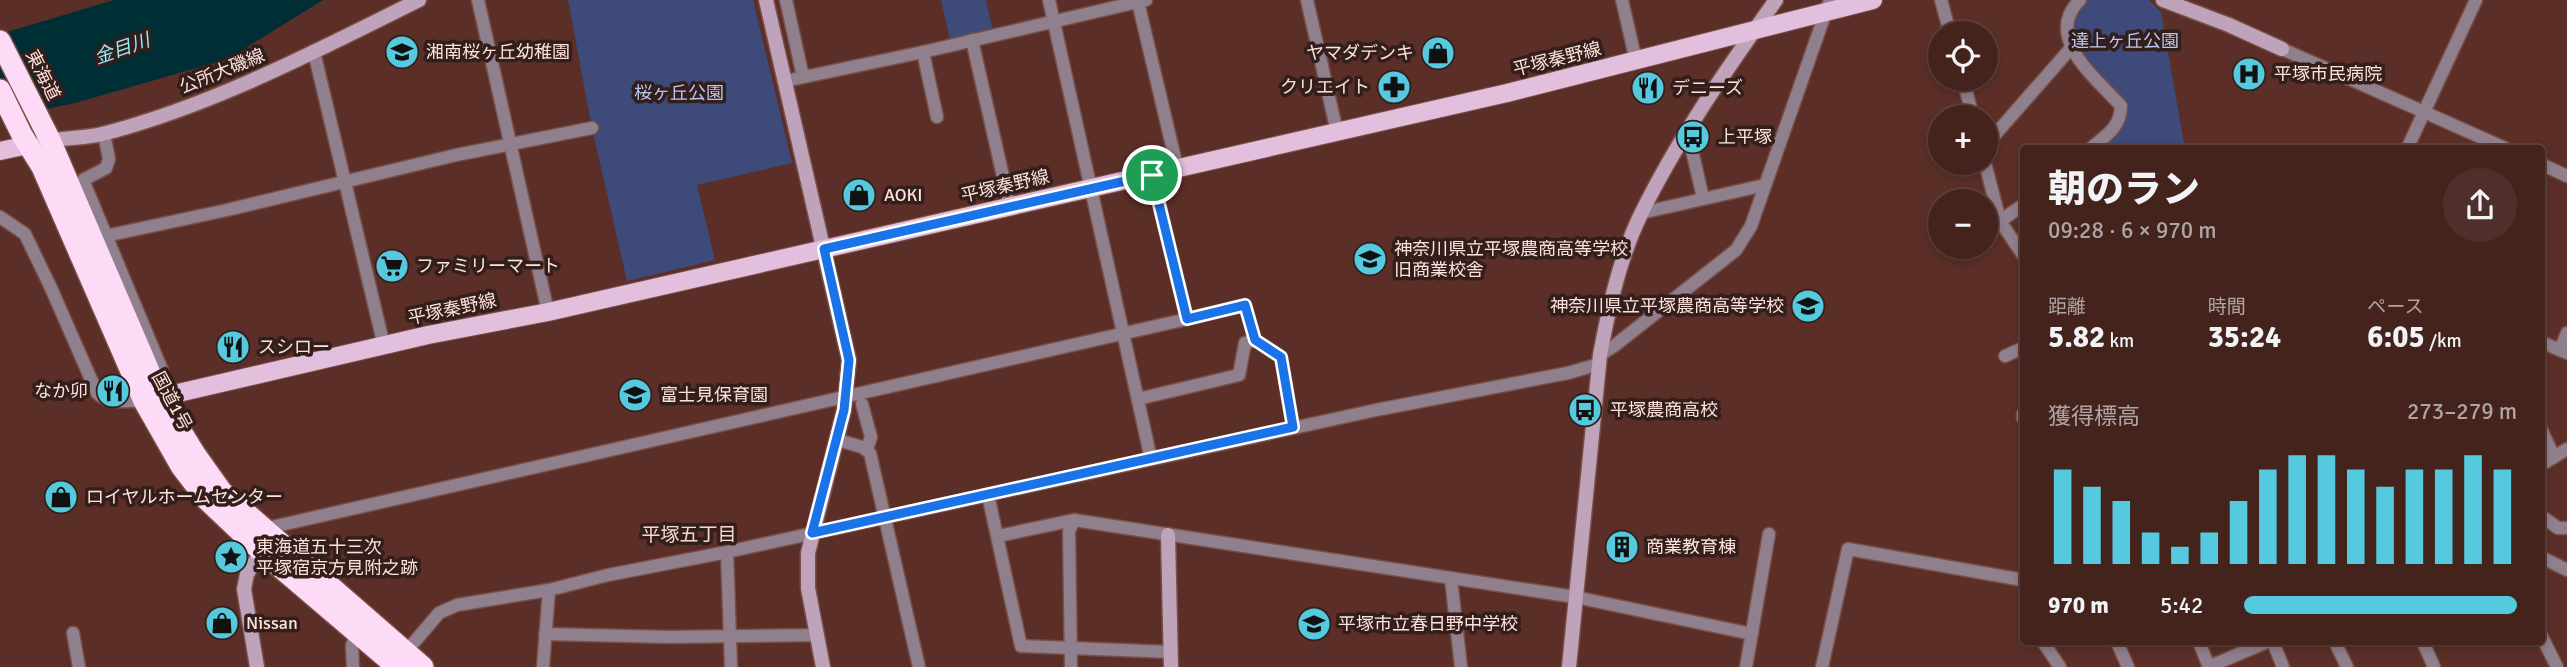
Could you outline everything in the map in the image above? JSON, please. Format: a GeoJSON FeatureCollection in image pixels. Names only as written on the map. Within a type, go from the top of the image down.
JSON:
{"type":"FeatureCollection","features":[{"type":"Feature","properties":{"kind":"highway","name":"東海道"},"geometry":{"type":"LineString","coordinates":[[0,41],[48,135]]}},
{"type":"Feature","properties":{"kind":"highway","name":"国道1号"},"geometry":{"type":"LineString","coordinates":[[0,90],[42,167],[152,400],[222,492],[357,634],[401,660],[423,667]]}},
{"type":"Feature","properties":{"kind":"highway","name":"国道1号"},"geometry":{"type":"LineString","coordinates":[[48,135],[151,375],[152,400]]}},
{"type":"Feature","properties":{"kind":"highway","name":"国道1号"},"geometry":{"type":"LineString","coordinates":[[265,539],[401,660]]}},
{"type":"Feature","properties":{"kind":"main road","name":"平塚秦野線"},"geometry":{"type":"LineString","coordinates":[[152,400],[1152,175],[1753,32],[1828,5],[1873,0]]}},
{"type":"Feature","properties":{"kind":"main road"},"geometry":{"type":"LineString","coordinates":[[0,151],[25,140]]}},
{"type":"Feature","properties":{"kind":"street","name":"公所大磯線"},"geometry":{"type":"LineString","coordinates":[[25,140],[48,135],[104,134],[160,116],[259,79],[419,0]]}},
{"type":"Feature","properties":{"kind":"street"},"geometry":{"type":"LineString","coordinates":[[478,0],[548,312]]}},
{"type":"Feature","properties":{"kind":"street"},"geometry":{"type":"LineString","coordinates":[[766,0],[849,360],[847,396],[838,440],[808,553],[808,588],[823,667]]}},
{"type":"Feature","properties":{"kind":"street"},"geometry":{"type":"LineString","coordinates":[[786,0],[803,77]]}},
{"type":"Feature","properties":{"kind":"street"},"geometry":{"type":"LineString","coordinates":[[1049,0],[1151,460]]}},
{"type":"Feature","properties":{"kind":"street"},"geometry":{"type":"LineString","coordinates":[[1307,0],[1337,132]]}},
{"type":"Feature","properties":{"kind":"street"},"geometry":{"type":"LineString","coordinates":[[1622,0],[1636,61]]}},
{"type":"Feature","properties":{"kind":"street"},"geometry":{"type":"LineString","coordinates":[[1570,667],[1599,359],[1609,305],[1641,213],[1684,137],[1776,0]]}},
{"type":"Feature","properties":{"kind":"street"},"geometry":{"type":"LineString","coordinates":[[1941,0],[1947,21]]}},
{"type":"Feature","properties":{"kind":"street"},"geometry":{"type":"LineString","coordinates":[[2080,0],[2067,21],[2066,31],[2071,48],[2121,106],[2121,119],[2094,145]]}},
{"type":"Feature","properties":{"kind":"street"},"geometry":{"type":"LineString","coordinates":[[2163,0],[2229,25],[2498,145]]}},
{"type":"Feature","properties":{"kind":"street"},"geometry":{"type":"LineString","coordinates":[[2409,145],[2476,0]]}},
{"type":"Feature","properties":{"kind":"street"},"geometry":{"type":"LineString","coordinates":[[785,81],[1142,1],[1177,167]]}},
{"type":"Feature","properties":{"kind":"street"},"geometry":{"type":"LineString","coordinates":[[401,660],[441,611],[487,599],[549,590],[1293,427],[1568,373],[1599,359],[1736,250],[1751,226],[1828,5]]}},
{"type":"Feature","properties":{"kind":"street"},"geometry":{"type":"LineString","coordinates":[[972,40],[1010,207]]}},
{"type":"Feature","properties":{"kind":"street"},"geometry":{"type":"LineString","coordinates":[[1998,131],[2071,48]]}},
{"type":"Feature","properties":{"kind":"street"},"geometry":{"type":"LineString","coordinates":[[314,52],[384,346]]}},
{"type":"Feature","properties":{"kind":"street"},"geometry":{"type":"LineString","coordinates":[[923,52],[937,117]]}},
{"type":"Feature","properties":{"kind":"street"},"geometry":{"type":"LineString","coordinates":[[105,236],[456,155],[592,128]]}},
{"type":"Feature","properties":{"kind":"street"},"geometry":{"type":"LineString","coordinates":[[104,134],[109,159],[106,169],[83,180],[162,370],[151,375]]}},
{"type":"Feature","properties":{"kind":"street"},"geometry":{"type":"LineString","coordinates":[[1684,137],[1691,146],[1703,198]]}},
{"type":"Feature","properties":{"kind":"street"},"geometry":{"type":"LineString","coordinates":[[2545,166],[2567,176]]}},
{"type":"Feature","properties":{"kind":"street"},"geometry":{"type":"LineString","coordinates":[[1152,175],[1187,319]]}},
{"type":"Feature","properties":{"kind":"street"},"geometry":{"type":"LineString","coordinates":[[1988,175],[2000,221],[2020,251]]}},
{"type":"Feature","properties":{"kind":"street"},"geometry":{"type":"LineString","coordinates":[[1641,213],[1765,185]]}},
{"type":"Feature","properties":{"kind":"street"},"geometry":{"type":"LineString","coordinates":[[2000,221],[2020,207]]}},
{"type":"Feature","properties":{"kind":"street"},"geometry":{"type":"LineString","coordinates":[[0,217],[25,234],[97,393],[109,400],[152,400]]}},
{"type":"Feature","properties":{"kind":"street"},"geometry":{"type":"LineString","coordinates":[[257,667],[244,589],[247,574],[265,539],[847,396],[1245,305],[1255,340],[1281,357],[1293,427]]}},
{"type":"Feature","properties":{"kind":"street"},"geometry":{"type":"LineString","coordinates":[[2545,344],[2563,352],[2567,333]]}},
{"type":"Feature","properties":{"kind":"street"},"geometry":{"type":"LineString","coordinates":[[1138,399],[1240,375],[1245,343],[1255,340]]}},
{"type":"Feature","properties":{"kind":"street"},"geometry":{"type":"LineString","coordinates":[[2004,356],[2020,349]]}},
{"type":"Feature","properties":{"kind":"street"},"geometry":{"type":"LineString","coordinates":[[862,404],[871,438],[867,449]]}},
{"type":"Feature","properties":{"kind":"street"},"geometry":{"type":"LineString","coordinates":[[2545,438],[2554,457]]}},
{"type":"Feature","properties":{"kind":"street"},"geometry":{"type":"LineString","coordinates":[[838,440],[867,449],[870,453],[919,667]]}},
{"type":"Feature","properties":{"kind":"street"},"geometry":{"type":"LineString","coordinates":[[2545,463],[2567,449]]}},
{"type":"Feature","properties":{"kind":"street"},"geometry":{"type":"LineString","coordinates":[[988,495],[1021,646],[1171,660],[1168,536]]}},
{"type":"Feature","properties":{"kind":"street"},"geometry":{"type":"LineString","coordinates":[[2545,519],[2558,528],[2567,528]]}},
{"type":"Feature","properties":{"kind":"street"},"geometry":{"type":"LineString","coordinates":[[998,536],[1074,520],[1575,597],[1752,634]]}},
{"type":"Feature","properties":{"kind":"street"},"geometry":{"type":"LineString","coordinates":[[1071,667],[1069,531],[1074,520]]}},
{"type":"Feature","properties":{"kind":"street"},"geometry":{"type":"LineString","coordinates":[[1746,667],[1769,534]]}},
{"type":"Feature","properties":{"kind":"street"},"geometry":{"type":"LineString","coordinates":[[1822,667],[1847,550],[2020,579]]}},
{"type":"Feature","properties":{"kind":"street"},"geometry":{"type":"LineString","coordinates":[[727,552],[731,667]]}},
{"type":"Feature","properties":{"kind":"street"},"geometry":{"type":"LineString","coordinates":[[2545,559],[2567,570]]}},
{"type":"Feature","properties":{"kind":"street"},"geometry":{"type":"LineString","coordinates":[[1451,579],[1461,667]]}},
{"type":"Feature","properties":{"kind":"street"},"geometry":{"type":"LineString","coordinates":[[543,667],[549,590]]}},
{"type":"Feature","properties":{"kind":"street"},"geometry":{"type":"LineString","coordinates":[[73,633],[79,667]]}},
{"type":"Feature","properties":{"kind":"street"},"geometry":{"type":"LineString","coordinates":[[353,667],[352,646],[357,634]]}},
{"type":"Feature","properties":{"kind":"street"},"geometry":{"type":"LineString","coordinates":[[545,634],[818,635]]}},
{"type":"Feature","properties":{"kind":"street"},"geometry":{"type":"LineString","coordinates":[[2545,643],[2557,667]]}},
{"type":"Feature","properties":{"kind":"street"},"geometry":{"type":"LineString","coordinates":[[2045,645],[2060,667]]}},
{"type":"Feature","properties":{"kind":"street"},"geometry":{"type":"LineString","coordinates":[[2119,645],[2128,667]]}},
{"type":"Feature","properties":{"kind":"street"},"geometry":{"type":"LineString","coordinates":[[2200,645],[2209,667],[2234,662],[2262,645]]}},
{"type":"Feature","properties":{"kind":"street"},"geometry":{"type":"LineString","coordinates":[[2274,645],[2283,667]]}},
{"type":"Feature","properties":{"kind":"street"},"geometry":{"type":"LineString","coordinates":[[2336,645],[2347,667]]}},
{"type":"Feature","properties":{"kind":"street"},"geometry":{"type":"LineString","coordinates":[[2424,645],[2434,667]]}},
{"type":"Feature","properties":{"kind":"green space","name":"桜ヶ丘公園"},"geometry":{"type":"Polygon","coordinates":[[[568,0],[753,0],[792,163],[697,185],[715,260],[627,281],[592,128],[568,0]]]}},
{"type":"Feature","properties":{"kind":"green space"},"geometry":{"type":"Polygon","coordinates":[[[941,0],[986,0],[993,32],[950,41],[941,0]]]}},
{"type":"Feature","properties":{"kind":"green space","name":"達上ヶ丘公園"},"geometry":{"type":"Polygon","coordinates":[[[2087,0],[2149,0],[2161,12],[2184,145],[2104,145],[2123,124],[2127,103],[2077,48],[2071,27],[2087,0]]]}},
{"type":"Feature","properties":{"kind":"water","name":"金目川"},"geometry":{"type":"Polygon","coordinates":[[[114,0],[323,0],[228,59],[75,103],[0,119],[0,34],[114,0]]]}},
{"type":"Feature","properties":{"kind":"place","name":"湘南桜ヶ丘幼稚園"},"geometry":{"type":"Point","coordinates":[402,52]}},
{"type":"Feature","properties":{"kind":"place","name":"ヤマダデンキ"},"geometry":{"type":"Point","coordinates":[1438,53]}},
{"type":"Feature","properties":{"kind":"place","name":"平塚市民病院"},"geometry":{"type":"Point","coordinates":[2249,74]}},
{"type":"Feature","properties":{"kind":"place","name":"クリエイト"},"geometry":{"type":"Point","coordinates":[1394,87]}},
{"type":"Feature","properties":{"kind":"place","name":"デニーズ"},"geometry":{"type":"Point","coordinates":[1648,88]}},
{"type":"Feature","properties":{"kind":"place","name":"上平塚"},"geometry":{"type":"Point","coordinates":[1693,137]}},
{"type":"Feature","properties":{"kind":"place","name":"AOKI"},"geometry":{"type":"Point","coordinates":[859,195]}},
{"type":"Feature","properties":{"kind":"place","name":"神奈川県立平塚農商高等学校 旧商業校舎"},"geometry":{"type":"Point","coordinates":[1370,259]}},
{"type":"Feature","properties":{"kind":"place","name":"ファミリーマート"},"geometry":{"type":"Point","coordinates":[392,266]}},
{"type":"Feature","properties":{"kind":"place","name":"神奈川県立平塚農商高等学校"},"geometry":{"type":"Point","coordinates":[1808,306]}},
{"type":"Feature","properties":{"kind":"place","name":"スシロー"},"geometry":{"type":"Point","coordinates":[233,347]}},
{"type":"Feature","properties":{"kind":"place","name":"なか卯"},"geometry":{"type":"Point","coordinates":[113,391]}},
{"type":"Feature","properties":{"kind":"place","name":"富士見保育園"},"geometry":{"type":"Point","coordinates":[635,395]}},
{"type":"Feature","properties":{"kind":"place","name":"平塚農商高校"},"geometry":{"type":"Point","coordinates":[1585,410]}},
{"type":"Feature","properties":{"kind":"place","name":"ロイヤルホームセンター"},"geometry":{"type":"Point","coordinates":[61,497]}},
{"type":"Feature","properties":{"kind":"place","name":"商業教育棟"},"geometry":{"type":"Point","coordinates":[1622,547]}},
{"type":"Feature","properties":{"kind":"place","name":"東海道五十三次 平塚宿京方見附之跡"},"geometry":{"type":"Point","coordinates":[231,557]}},
{"type":"Feature","properties":{"kind":"place","name":"Nissan"},"geometry":{"type":"Point","coordinates":[222,623]}},
{"type":"Feature","properties":{"kind":"place","name":"平塚市立春日野中学校"},"geometry":{"type":"Point","coordinates":[1314,624]}},
{"type":"Feature","properties":{"kind":"district","name":"平塚五丁目"},"geometry":{"type":"Point","coordinates":[689,535]}},
{"type":"Feature","properties":{"kind":"route"},"geometry":{"type":"LineString","coordinates":[[1152,175],[1187,319],[1245,305],[1255,340],[1281,357],[1293,427],[812,533],[838,440],[847,396],[849,360],[824,249],[1152,175]]}}]}
